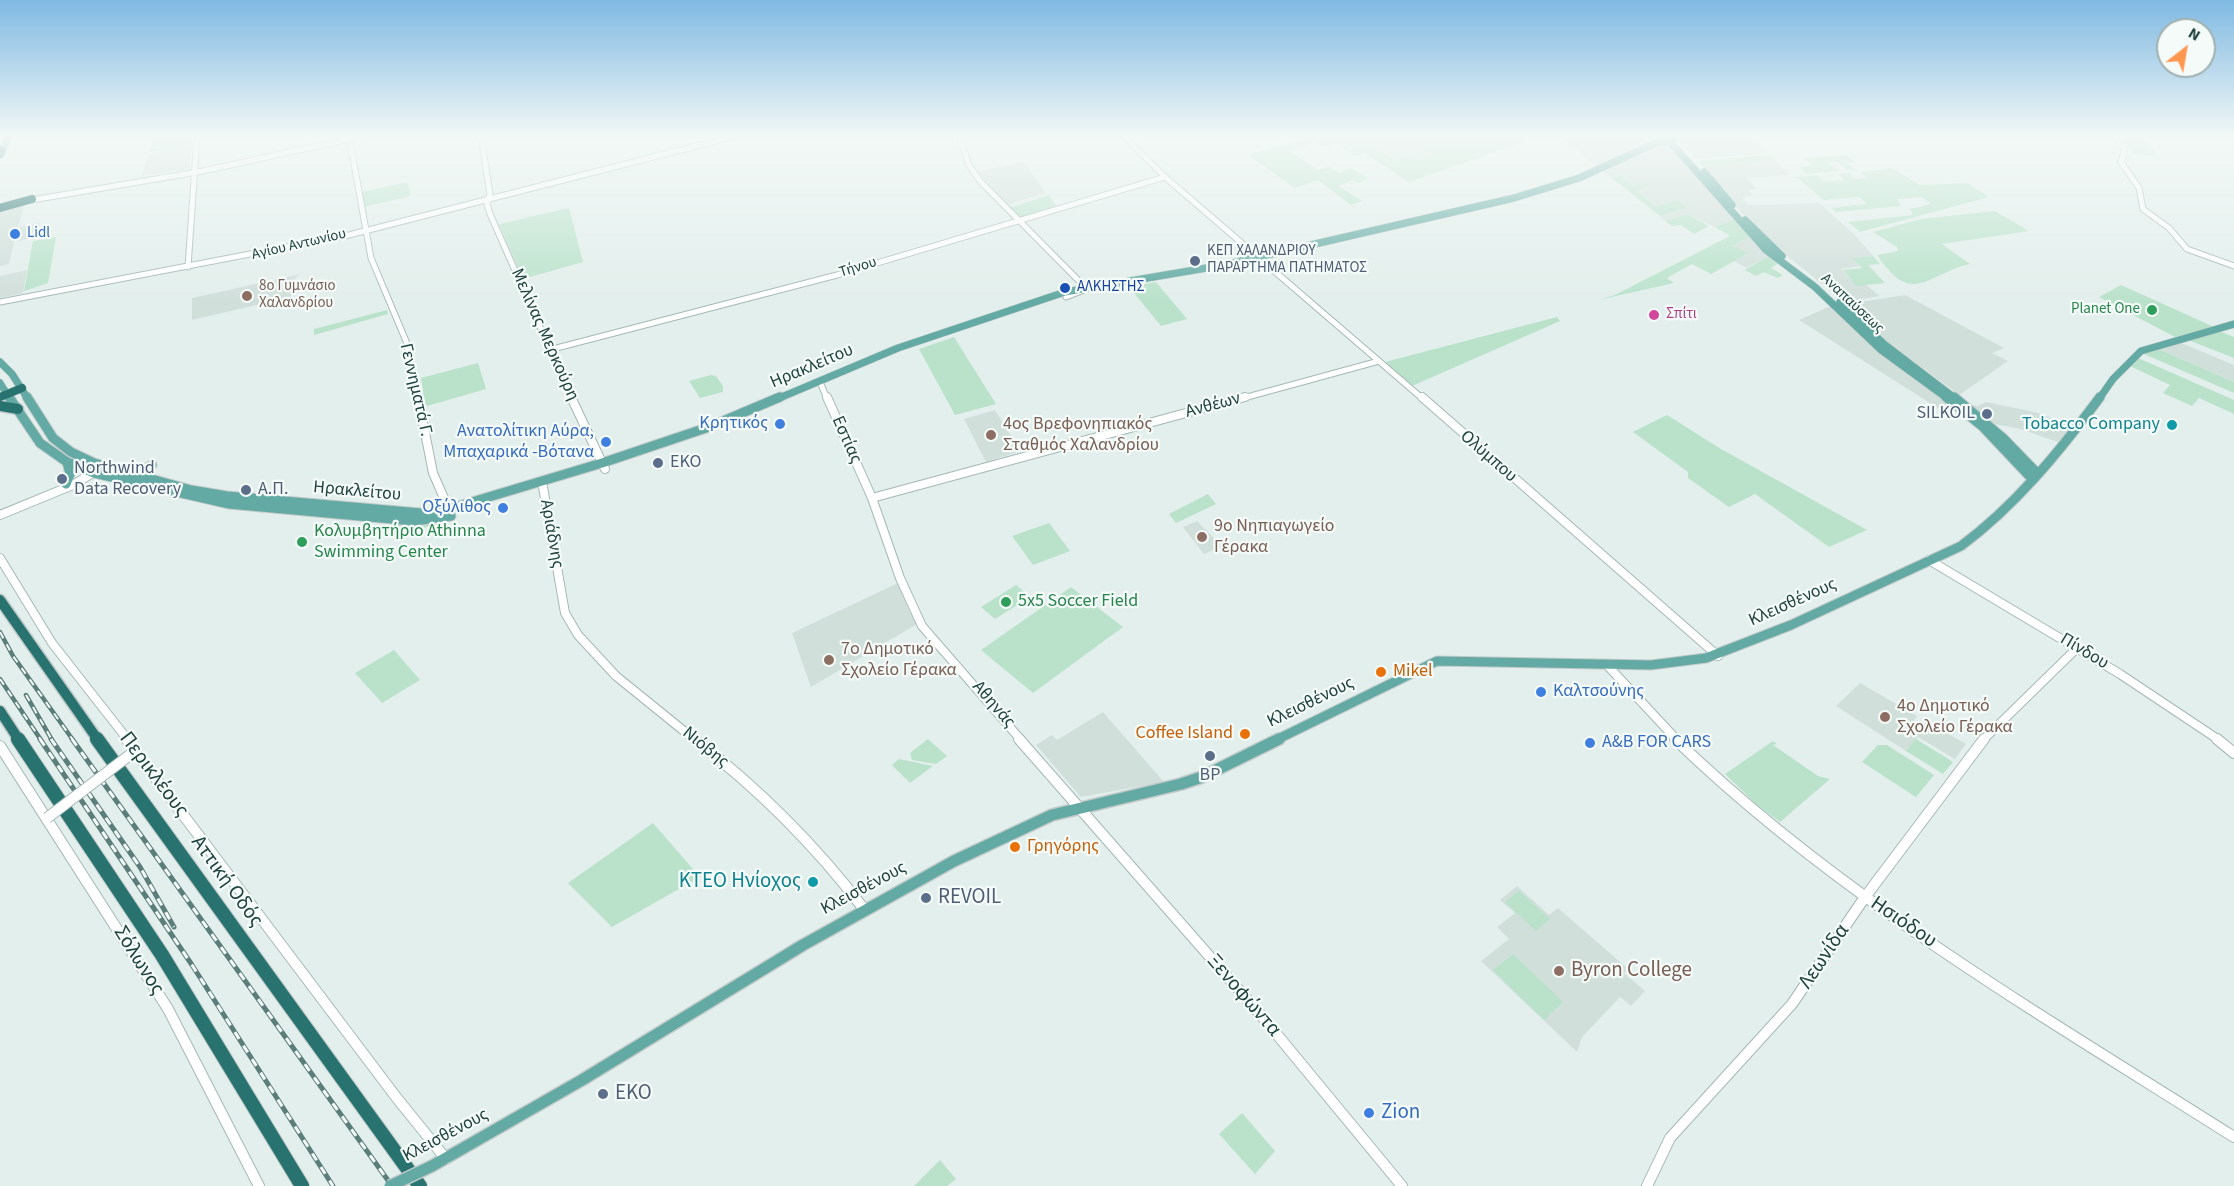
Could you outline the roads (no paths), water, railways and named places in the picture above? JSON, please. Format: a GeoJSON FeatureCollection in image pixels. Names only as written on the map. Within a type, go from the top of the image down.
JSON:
{"type":"FeatureCollection","features":[{"type":"Feature","properties":{"kind":"highway"},"geometry":{"type":"LineString","coordinates":[[0,209],[32,199]]}},
{"type":"Feature","properties":{"kind":"highway"},"geometry":{"type":"LineString","coordinates":[[3,392],[21,387]]}},
{"type":"Feature","properties":{"kind":"highway"},"geometry":{"type":"LineString","coordinates":[[0,406],[18,409]]}},
{"type":"Feature","properties":{"kind":"highway","name":"Αττική Οδός"},"geometry":{"type":"LineString","coordinates":[[0,600],[27,642],[420,1186]]}},
{"type":"Feature","properties":{"kind":"highway"},"geometry":{"type":"LineString","coordinates":[[0,711],[162,955],[302,1186]]}},
{"type":"Feature","properties":{"kind":"main road","name":"Ηρακλείτου"},"geometry":{"type":"LineString","coordinates":[[3,392],[18,409],[40,443],[67,462],[193,498],[239,505],[414,521],[435,520],[450,513],[713,432],[898,348],[1085,288],[1262,258],[1554,191]]}},
{"type":"Feature","properties":{"kind":"main road","name":"Αναπαύσεως"},"geometry":{"type":"LineString","coordinates":[[1715,191],[1766,250],[1815,287],[1881,350],[1982,426],[2036,477]]}},
{"type":"Feature","properties":{"kind":"main road","name":"Ηρακλείτου"},"geometry":{"type":"LineString","coordinates":[[821,384],[899,354],[1066,297],[1229,269],[1262,258]]}},
{"type":"Feature","properties":{"kind":"main road","name":"Κλεισθένους"},"geometry":{"type":"LineString","coordinates":[[390,1186],[446,1159],[543,1103],[811,938],[1031,823],[1080,808],[1169,789],[1202,777],[1437,661],[1608,665],[1673,664],[1718,656],[1791,625],[1974,538],[2065,446],[2113,379],[2141,351],[2234,324]]}},
{"type":"Feature","properties":{"kind":"main road","name":"Ηρακλείτου"},"geometry":{"type":"LineString","coordinates":[[0,362],[21,387],[53,438],[70,452],[96,469],[136,474],[191,490],[227,496],[418,514],[450,513],[543,487],[604,466]]}},
{"type":"Feature","properties":{"kind":"main road"},"geometry":{"type":"LineString","coordinates":[[66,484],[70,474],[67,462]]}},
{"type":"Feature","properties":{"kind":"main road"},"geometry":{"type":"LineString","coordinates":[[136,474],[152,465]]}},
{"type":"Feature","properties":{"kind":"street"},"geometry":{"type":"LineString","coordinates":[[0,209],[72,191]]}},
{"type":"Feature","properties":{"kind":"street"},"geometry":{"type":"LineString","coordinates":[[188,267],[194,191]]}},
{"type":"Feature","properties":{"kind":"street","name":"Γεννηματά Γ."},"geometry":{"type":"LineString","coordinates":[[357,191],[376,274],[406,341],[427,444],[450,513]]}},
{"type":"Feature","properties":{"kind":"street","name":"Μελίνας Μερκούρη"},"geometry":{"type":"LineString","coordinates":[[489,191],[490,214],[549,350],[604,466]]}},
{"type":"Feature","properties":{"kind":"street","name":"Αγίου Αντωνίου"},"geometry":{"type":"LineString","coordinates":[[0,302],[54,288],[188,267],[365,230],[521,191]]}},
{"type":"Feature","properties":{"kind":"street"},"geometry":{"type":"LineString","coordinates":[[991,191],[1085,288],[1066,297]]}},
{"type":"Feature","properties":{"kind":"street","name":"Τήνου"},"geometry":{"type":"LineString","coordinates":[[549,350],[837,275],[1116,191]]}},
{"type":"Feature","properties":{"kind":"street","name":"Ολύμπου"},"geometry":{"type":"LineString","coordinates":[[1182,191],[1262,258],[1718,656]]}},
{"type":"Feature","properties":{"kind":"street"},"geometry":{"type":"LineString","coordinates":[[2140,191],[2144,209],[2169,228],[2187,249],[2234,266]]}},
{"type":"Feature","properties":{"kind":"street","name":"Ανθέων"},"geometry":{"type":"LineString","coordinates":[[872,498],[1379,361]]}},
{"type":"Feature","properties":{"kind":"street","name":"Εστίας"},"geometry":{"type":"LineString","coordinates":[[821,384],[872,498]]}},
{"type":"Feature","properties":{"kind":"street"},"geometry":{"type":"LineString","coordinates":[[55,492],[96,469]]}},
{"type":"Feature","properties":{"kind":"street"},"geometry":{"type":"LineString","coordinates":[[0,515],[55,492],[96,469]]}},
{"type":"Feature","properties":{"kind":"street","name":"Αριάδνης"},"geometry":{"type":"LineString","coordinates":[[543,487],[560,582]]}},
{"type":"Feature","properties":{"kind":"street","name":"Αθηνάς"},"geometry":{"type":"LineString","coordinates":[[872,498],[900,578],[918,620],[1080,808]]}},
{"type":"Feature","properties":{"kind":"street","name":"Περικλέους"},"geometry":{"type":"LineString","coordinates":[[0,558],[18,592],[54,648],[135,751],[396,1097],[446,1159]]}},
{"type":"Feature","properties":{"kind":"street","name":"Πίνδου"},"geometry":{"type":"LineString","coordinates":[[1929,560],[2173,708],[2234,753]]}},
{"type":"Feature","properties":{"kind":"street","name":"Νιόβης"},"geometry":{"type":"LineString","coordinates":[[560,582],[565,613],[571,625],[602,661],[730,768],[786,820],[829,865],[864,909]]}},
{"type":"Feature","properties":{"kind":"street","name":"Λεωνίδα"},"geometry":{"type":"LineString","coordinates":[[1647,1186],[1670,1138],[1792,1005],[1865,897],[1994,727],[2077,648]]}},
{"type":"Feature","properties":{"kind":"street","name":"Ησιόδου"},"geometry":{"type":"LineString","coordinates":[[1608,665],[1648,713],[1745,806],[1865,897],[2064,1029],[2234,1137]]}},
{"type":"Feature","properties":{"kind":"street","name":"Σόλωνος"},"geometry":{"type":"LineString","coordinates":[[0,746],[168,1009],[259,1186]]}},
{"type":"Feature","properties":{"kind":"street"},"geometry":{"type":"LineString","coordinates":[[47,818],[135,751]]}},
{"type":"Feature","properties":{"kind":"street","name":"Ξενοφώντα"},"geometry":{"type":"LineString","coordinates":[[1080,808],[1260,1014],[1402,1186]]}},
{"type":"Feature","properties":{"kind":"railway"},"geometry":{"type":"LineString","coordinates":[[0,632],[13,656],[73,740]]}},
{"type":"Feature","properties":{"kind":"railway"},"geometry":{"type":"LineString","coordinates":[[0,679],[41,740]]}},
{"type":"Feature","properties":{"kind":"railway"},"geometry":{"type":"LineString","coordinates":[[26,695],[52,740]]}},
{"type":"Feature","properties":{"kind":"railway"},"geometry":{"type":"LineString","coordinates":[[40,739],[192,965],[333,1186]]}},
{"type":"Feature","properties":{"kind":"railway"},"geometry":{"type":"LineString","coordinates":[[51,739],[140,867],[174,927]]}},
{"type":"Feature","properties":{"kind":"railway"},"geometry":{"type":"LineString","coordinates":[[72,739],[392,1186]]}},
{"type":"Feature","properties":{"kind":"place","name":"Lidl"},"geometry":{"type":"Point","coordinates":[15,234]}},
{"type":"Feature","properties":{"kind":"place","name":"ΚΕΠ ΧΑΛΑΝΔΡΙΟΥ ΠΑΡΑΡΤΗΜΑ ΠΑΤΗΜΑΤΟΣ"},"geometry":{"type":"Point","coordinates":[1195,261]}},
{"type":"Feature","properties":{"kind":"place","name":"ΑΛΚΗΣΤΗΣ"},"geometry":{"type":"Point","coordinates":[1065,288]}},
{"type":"Feature","properties":{"kind":"place","name":"8ο Γυμνάσιο Χαλανδρίου"},"geometry":{"type":"Point","coordinates":[247,296]}},
{"type":"Feature","properties":{"kind":"place","name":"Planet One"},"geometry":{"type":"Point","coordinates":[2152,310]}},
{"type":"Feature","properties":{"kind":"place","name":"Σπίτι"},"geometry":{"type":"Point","coordinates":[1654,315]}},
{"type":"Feature","properties":{"kind":"place","name":"SILKOIL"},"geometry":{"type":"Point","coordinates":[1987,414]}},
{"type":"Feature","properties":{"kind":"place","name":"Κρητικός"},"geometry":{"type":"Point","coordinates":[780,424]}},
{"type":"Feature","properties":{"kind":"place","name":"Tobacco Company"},"geometry":{"type":"Point","coordinates":[2172,425]}},
{"type":"Feature","properties":{"kind":"place","name":"4ος Βρεφονηπιακός Σταθμός Χαλανδρίου"},"geometry":{"type":"Point","coordinates":[991,435]}},
{"type":"Feature","properties":{"kind":"place","name":"Ανατολίτικη Αύρα, Μπαχαρικά -Βότανα"},"geometry":{"type":"Point","coordinates":[606,442]}},
{"type":"Feature","properties":{"kind":"place","name":"EKO"},"geometry":{"type":"Point","coordinates":[658,463]}},
{"type":"Feature","properties":{"kind":"place","name":"Northwind Data Recovery"},"geometry":{"type":"Point","coordinates":[62,479]}},
{"type":"Feature","properties":{"kind":"place","name":"Α.Π."},"geometry":{"type":"Point","coordinates":[246,490]}},
{"type":"Feature","properties":{"kind":"place","name":"Οξύλιθος"},"geometry":{"type":"Point","coordinates":[503,508]}},
{"type":"Feature","properties":{"kind":"place","name":"9ο Νηπιαγωγείο Γέρακα"},"geometry":{"type":"Point","coordinates":[1202,537]}},
{"type":"Feature","properties":{"kind":"place","name":"Κολυμβητήριο Athinna Swimming Center"},"geometry":{"type":"Point","coordinates":[302,542]}},
{"type":"Feature","properties":{"kind":"place","name":"5x5 Soccer Field"},"geometry":{"type":"Point","coordinates":[1006,602]}},
{"type":"Feature","properties":{"kind":"place","name":"7o Δημοτικό Σχολείο Γέρακα"},"geometry":{"type":"Point","coordinates":[829,660]}},
{"type":"Feature","properties":{"kind":"place","name":"Mikel"},"geometry":{"type":"Point","coordinates":[1381,672]}},
{"type":"Feature","properties":{"kind":"place","name":"Καλτσούνης"},"geometry":{"type":"Point","coordinates":[1541,692]}},
{"type":"Feature","properties":{"kind":"place","name":"4ο Δημοτικό Σχολείο Γέρακα"},"geometry":{"type":"Point","coordinates":[1885,717]}},
{"type":"Feature","properties":{"kind":"place","name":"Coffee Island"},"geometry":{"type":"Point","coordinates":[1245,734]}},
{"type":"Feature","properties":{"kind":"place","name":"A&B FOR CARS"},"geometry":{"type":"Point","coordinates":[1590,743]}},
{"type":"Feature","properties":{"kind":"place","name":"BP"},"geometry":{"type":"Point","coordinates":[1210,756]}},
{"type":"Feature","properties":{"kind":"place","name":"Γρηγόρης"},"geometry":{"type":"Point","coordinates":[1015,847]}},
{"type":"Feature","properties":{"kind":"place","name":"ΚΤΕΟ Hνίοχος"},"geometry":{"type":"Point","coordinates":[813,882]}},
{"type":"Feature","properties":{"kind":"place","name":"REVOIL"},"geometry":{"type":"Point","coordinates":[926,898]}},
{"type":"Feature","properties":{"kind":"place","name":"Byron College"},"geometry":{"type":"Point","coordinates":[1559,971]}},
{"type":"Feature","properties":{"kind":"place","name":"ΕΚΟ"},"geometry":{"type":"Point","coordinates":[603,1094]}},
{"type":"Feature","properties":{"kind":"place","name":"Zion"},"geometry":{"type":"Point","coordinates":[1369,1113]}}]}
